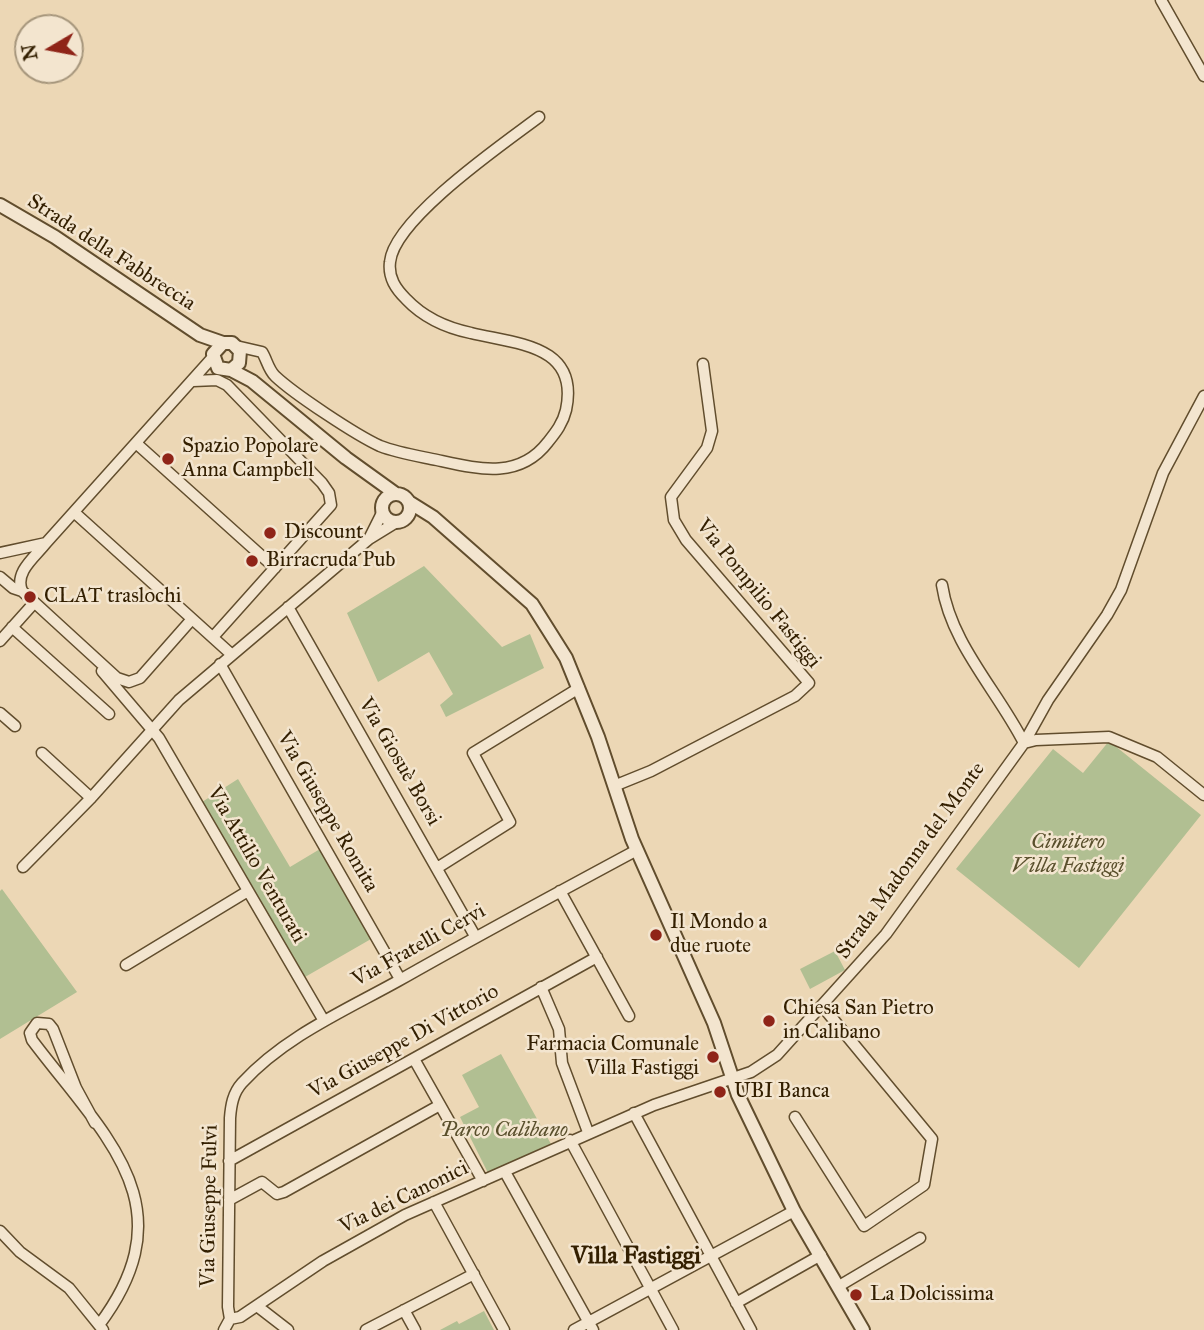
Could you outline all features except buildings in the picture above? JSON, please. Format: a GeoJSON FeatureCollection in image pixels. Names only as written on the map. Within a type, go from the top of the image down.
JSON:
{"type":"FeatureCollection","features":[{"type":"Feature","properties":{"kind":"street"},"geometry":{"type":"LineString","coordinates":[[1161,0],[1204,76]]}},
{"type":"Feature","properties":{"kind":"street"},"geometry":{"type":"LineString","coordinates":[[192,619],[140,678],[129,682],[117,678],[34,603],[18,583],[21,573],[46,543],[137,444],[212,356],[234,356],[258,349],[274,375],[381,446],[478,469],[507,469],[532,459],[559,428],[566,411],[565,379],[558,363],[526,343],[471,333],[429,317],[398,290],[391,278],[389,265],[393,248],[413,221],[473,166],[539,117]]}},
{"type":"Feature","properties":{"kind":"street","name":"Strada della Fabbreccia"},"geometry":{"type":"LineString","coordinates":[[0,205],[65,244],[234,356],[252,381],[377,480],[391,496],[409,502]]}},
{"type":"Feature","properties":{"kind":"street","name":"Strada della Fabbreccia"},"geometry":{"type":"LineString","coordinates":[[200,335],[218,369],[234,356]]}},
{"type":"Feature","properties":{"kind":"street","name":"Via Pompilio Fastiggi"},"geometry":{"type":"LineString","coordinates":[[614,786],[651,771],[795,696],[809,683],[686,540],[674,520],[671,497],[707,448],[712,431],[703,364]]}},
{"type":"Feature","properties":{"kind":"street"},"geometry":{"type":"LineString","coordinates":[[192,381],[217,380],[227,385],[322,482],[329,493],[331,505],[213,638]]}},
{"type":"Feature","properties":{"kind":"street","name":"Strada Madonna del Monte"},"geometry":{"type":"LineString","coordinates":[[732,1077],[763,1066],[823,1007],[886,934],[1024,743],[1121,590],[1163,473],[1204,396]]}},
{"type":"Feature","properties":{"kind":"street"},"geometry":{"type":"LineString","coordinates":[[137,444],[275,568]]}},
{"type":"Feature","properties":{"kind":"street"},"geometry":{"type":"LineString","coordinates":[[369,539],[391,496]]}},
{"type":"Feature","properties":{"kind":"street"},"geometry":{"type":"LineString","coordinates":[[409,502],[433,517],[532,604],[566,657],[637,850],[714,1023],[738,1095],[794,1211],[863,1330]]}},
{"type":"Feature","properties":{"kind":"street"},"geometry":{"type":"LineString","coordinates":[[23,867],[91,798],[179,700],[369,539],[400,521],[410,511],[409,502]]}},
{"type":"Feature","properties":{"kind":"street"},"geometry":{"type":"LineString","coordinates":[[75,513],[231,654]]}},
{"type":"Feature","properties":{"kind":"street"},"geometry":{"type":"LineString","coordinates":[[382,513],[400,521],[433,517]]}},
{"type":"Feature","properties":{"kind":"street"},"geometry":{"type":"LineString","coordinates":[[0,553],[46,543]]}},
{"type":"Feature","properties":{"kind":"street"},"geometry":{"type":"LineString","coordinates":[[0,577],[13,588],[22,591]]}},
{"type":"Feature","properties":{"kind":"street"},"geometry":{"type":"LineString","coordinates":[[942,585],[954,629],[1024,743],[1036,740],[1109,737],[1157,757],[1204,795]]}},
{"type":"Feature","properties":{"kind":"street"},"geometry":{"type":"LineString","coordinates":[[0,641],[34,603]]}},
{"type":"Feature","properties":{"kind":"street","name":"Via Giosuè Borsi"},"geometry":{"type":"LineString","coordinates":[[288,607],[475,936]]}},
{"type":"Feature","properties":{"kind":"street"},"geometry":{"type":"LineString","coordinates":[[12,627],[109,714]]}},
{"type":"Feature","properties":{"kind":"street","name":"Via Attilio Venturati"},"geometry":{"type":"LineString","coordinates":[[89,653],[122,698],[152,730],[324,1021]]}},
{"type":"Feature","properties":{"kind":"street","name":"Via Giuseppe Romita"},"geometry":{"type":"LineString","coordinates":[[220,664],[400,979]]}},
{"type":"Feature","properties":{"kind":"street"},"geometry":{"type":"LineString","coordinates":[[437,867],[510,822],[473,753],[579,688]]}},
{"type":"Feature","properties":{"kind":"street"},"geometry":{"type":"LineString","coordinates":[[0,713],[15,726]]}},
{"type":"Feature","properties":{"kind":"street"},"geometry":{"type":"LineString","coordinates":[[42,753],[91,798]]}},
{"type":"Feature","properties":{"kind":"street","name":"Via Fratelli Cervi"},"geometry":{"type":"LineString","coordinates":[[234,1095],[240,1085],[277,1052],[324,1021],[475,936],[637,850]]}},
{"type":"Feature","properties":{"kind":"street"},"geometry":{"type":"LineString","coordinates":[[126,965],[248,891]]}},
{"type":"Feature","properties":{"kind":"street"},"geometry":{"type":"LineString","coordinates":[[560,891],[629,1016]]}},
{"type":"Feature","properties":{"kind":"street","name":"Via Giuseppe Di Vittorio"},"geometry":{"type":"LineString","coordinates":[[229,1161],[597,957]]}},
{"type":"Feature","properties":{"kind":"street"},"geometry":{"type":"LineString","coordinates":[[541,987],[559,1029],[562,1063],[588,1132]]}},
{"type":"Feature","properties":{"kind":"street"},"geometry":{"type":"LineString","coordinates":[[795,1117],[864,1226],[924,1185],[932,1139],[823,1007]]}},
{"type":"Feature","properties":{"kind":"street"},"geometry":{"type":"LineString","coordinates":[[0,1231],[20,1252],[57,1277],[102,1328],[132,1272],[139,1227],[138,1207],[127,1171],[32,1040],[30,1033],[37,1023],[49,1024],[53,1029],[76,1088],[94,1123]]}},
{"type":"Feature","properties":{"kind":"street"},"geometry":{"type":"LineString","coordinates":[[414,1059],[483,1181]]}},
{"type":"Feature","properties":{"kind":"street","name":"Via dei Canonici"},"geometry":{"type":"LineString","coordinates":[[230,1319],[240,1317],[323,1261],[434,1202],[588,1132],[732,1077]]}},
{"type":"Feature","properties":{"kind":"street","name":"Via Giuseppe Fulvi"},"geometry":{"type":"LineString","coordinates":[[230,1319],[229,1161],[230,1118],[234,1095]]}},
{"type":"Feature","properties":{"kind":"street"},"geometry":{"type":"LineString","coordinates":[[229,1200],[262,1182],[277,1194],[284,1192],[440,1105]]}},
{"type":"Feature","properties":{"kind":"street"},"geometry":{"type":"LineString","coordinates":[[634,1113],[751,1330]]}},
{"type":"Feature","properties":{"kind":"street"},"geometry":{"type":"LineString","coordinates":[[570,1140],[673,1330]]}},
{"type":"Feature","properties":{"kind":"street"},"geometry":{"type":"LineString","coordinates":[[505,1172],[591,1326]]}},
{"type":"Feature","properties":{"kind":"street"},"geometry":{"type":"LineString","coordinates":[[434,1202],[504,1330]]}},
{"type":"Feature","properties":{"kind":"street"},"geometry":{"type":"LineString","coordinates":[[574,1330],[591,1326],[651,1288],[794,1211]]}},
{"type":"Feature","properties":{"kind":"street"},"geometry":{"type":"LineString","coordinates":[[839,1286],[920,1238]]}},
{"type":"Feature","properties":{"kind":"street"},"geometry":{"type":"LineString","coordinates":[[736,1303],[821,1255]]}},
{"type":"Feature","properties":{"kind":"street"},"geometry":{"type":"LineString","coordinates":[[366,1330],[474,1274]]}},
{"type":"Feature","properties":{"kind":"street"},"geometry":{"type":"LineString","coordinates":[[257,1306],[288,1330]]}},
{"type":"Feature","properties":{"kind":"street"},"geometry":{"type":"LineString","coordinates":[[404,1310],[415,1330]]}},
{"type":"Feature","properties":{"kind":"street"},"geometry":{"type":"LineString","coordinates":[[271,1318],[279,1330]]}},
{"type":"Feature","properties":{"kind":"street"},"geometry":{"type":"LineString","coordinates":[[224,1330],[230,1319]]}},
{"type":"Feature","properties":{"kind":"green space"},"geometry":{"type":"Polygon","coordinates":[[[424,566],[502,647],[530,634],[544,668],[446,717],[440,705],[453,694],[429,652],[378,682],[347,613],[424,566]]]}},
{"type":"Feature","properties":{"kind":"green space","name":"Cimitero Villa Fastiggi"},"geometry":{"type":"Polygon","coordinates":[[[1109,741],[1201,815],[1079,968],[956,869],[1053,749],[1083,773],[1109,741]]]}},
{"type":"Feature","properties":{"kind":"green space"},"geometry":{"type":"Polygon","coordinates":[[[238,779],[290,867],[320,849],[371,939],[305,977],[202,802],[238,779]]]}},
{"type":"Feature","properties":{"kind":"green space"},"geometry":{"type":"Polygon","coordinates":[[[2,889],[77,992],[0,1039],[0,891],[2,889]]]}},
{"type":"Feature","properties":{"kind":"green space"},"geometry":{"type":"Polygon","coordinates":[[[835,951],[845,970],[810,989],[800,969],[835,951]]]}},
{"type":"Feature","properties":{"kind":"green space","name":"Parco Calibano"},"geometry":{"type":"Polygon","coordinates":[[[501,1054],[551,1144],[489,1175],[460,1117],[479,1107],[462,1075],[501,1054]]]}},
{"type":"Feature","properties":{"kind":"green space"},"geometry":{"type":"Polygon","coordinates":[[[484,1311],[494,1330],[440,1330],[457,1321],[459,1324],[484,1311]]]}},
{"type":"Feature","properties":{"kind":"place","name":"Spazio Popolare Anna Campbell"},"geometry":{"type":"Point","coordinates":[168,459]}},
{"type":"Feature","properties":{"kind":"place","name":"Discount"},"geometry":{"type":"Point","coordinates":[270,533]}},
{"type":"Feature","properties":{"kind":"place","name":"Birracruda Pub"},"geometry":{"type":"Point","coordinates":[252,561]}},
{"type":"Feature","properties":{"kind":"place","name":"CLAT traslochi"},"geometry":{"type":"Point","coordinates":[30,597]}},
{"type":"Feature","properties":{"kind":"place","name":"Il Mondo a due ruote"},"geometry":{"type":"Point","coordinates":[656,935]}},
{"type":"Feature","properties":{"kind":"place","name":"Chiesa San Pietro in Calibano"},"geometry":{"type":"Point","coordinates":[769,1021]}},
{"type":"Feature","properties":{"kind":"place","name":"Farmacia Comunale Villa Fastiggi"},"geometry":{"type":"Point","coordinates":[713,1057]}},
{"type":"Feature","properties":{"kind":"place","name":"UBI Banca"},"geometry":{"type":"Point","coordinates":[720,1092]}},
{"type":"Feature","properties":{"kind":"place","name":"La Dolcissima"},"geometry":{"type":"Point","coordinates":[856,1295]}},
{"type":"Feature","properties":{"kind":"district","name":"Villa Fastiggi"},"geometry":{"type":"Point","coordinates":[636,1257]}}]}
